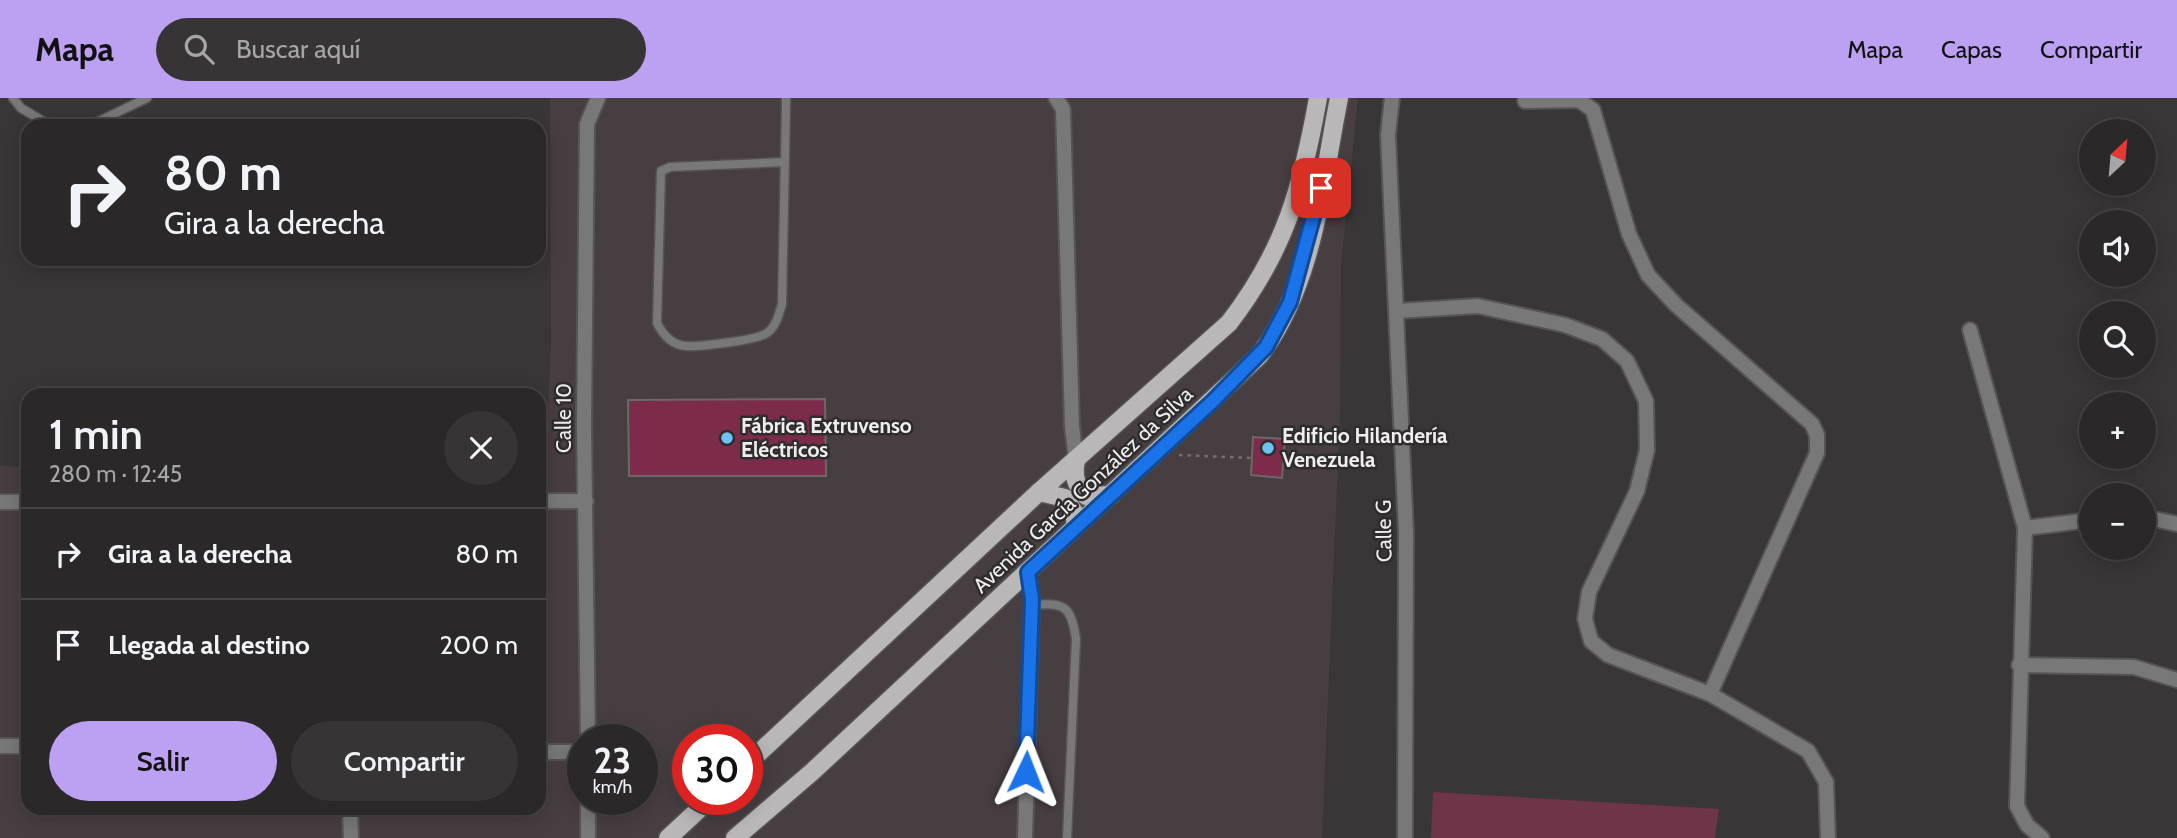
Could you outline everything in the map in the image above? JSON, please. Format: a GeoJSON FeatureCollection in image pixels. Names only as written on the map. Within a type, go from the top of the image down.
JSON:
{"type":"FeatureCollection","features":[{"type":"Feature","properties":{"kind":"main road","name":"Avenida García González da Silva"},"geometry":{"type":"LineString","coordinates":[[763,749],[1039,492],[1229,323],[1254,290],[1294,208],[1318,98]]}},
{"type":"Feature","properties":{"kind":"main road","name":"Avenida García González da Silva"},"geometry":{"type":"LineString","coordinates":[[735,838],[811,772],[1249,367],[1278,329],[1290,302],[1308,246],[1339,98]]}},
{"type":"Feature","properties":{"kind":"main road"},"geometry":{"type":"LineString","coordinates":[[1076,460],[1074,471],[1080,490],[1086,496],[1111,495]]}},
{"type":"Feature","properties":{"kind":"main road"},"geometry":{"type":"LineString","coordinates":[[1039,492],[1065,498],[1074,512],[1076,526]]}},
{"type":"Feature","properties":{"kind":"main road"},"geometry":{"type":"LineString","coordinates":[[668,838],[693,815]]}},
{"type":"Feature","properties":{"kind":"street","name":"Calle 10"},"geometry":{"type":"LineString","coordinates":[[588,724],[587,124],[598,98]]}},
{"type":"Feature","properties":{"kind":"street"},"geometry":{"type":"LineString","coordinates":[[1056,98],[1063,109],[1072,426],[1076,460]]}},
{"type":"Feature","properties":{"kind":"street","name":"Calle G"},"geometry":{"type":"LineString","coordinates":[[1392,98],[1388,135],[1406,532],[1405,838]]}},
{"type":"Feature","properties":{"kind":"street"},"geometry":{"type":"LineString","coordinates":[[1525,100],[1579,100],[1593,110],[1629,234],[1648,275],[1676,304],[1812,424],[1817,435],[1817,453],[1710,694]]}},
{"type":"Feature","properties":{"kind":"street"},"geometry":{"type":"LineString","coordinates":[[1397,311],[1478,306],[1565,325],[1602,339],[1627,360],[1646,401],[1647,450],[1637,491],[1588,592],[1585,619],[1591,641],[1608,655],[1710,694],[1808,751],[1826,782],[1828,838]]}},
{"type":"Feature","properties":{"kind":"street"},"geometry":{"type":"LineString","coordinates":[[1970,330],[2025,528],[2017,806],[2027,825],[2042,838]]}},
{"type":"Feature","properties":{"kind":"street"},"geometry":{"type":"LineString","coordinates":[[546,501],[586,501]]}},
{"type":"Feature","properties":{"kind":"street"},"geometry":{"type":"LineString","coordinates":[[0,502],[21,502]]}},
{"type":"Feature","properties":{"kind":"street"},"geometry":{"type":"LineString","coordinates":[[2156,520],[2177,524]]}},
{"type":"Feature","properties":{"kind":"street"},"geometry":{"type":"LineString","coordinates":[[2025,528],[2079,521]]}},
{"type":"Feature","properties":{"kind":"street"},"geometry":{"type":"LineString","coordinates":[[1012,838],[1024,833],[1032,603],[1028,572]]}},
{"type":"Feature","properties":{"kind":"street"},"geometry":{"type":"LineString","coordinates":[[1009,589],[1032,603]]}},
{"type":"Feature","properties":{"kind":"street"},"geometry":{"type":"LineString","coordinates":[[2019,665],[2134,667],[2177,680]]}},
{"type":"Feature","properties":{"kind":"street"},"geometry":{"type":"LineString","coordinates":[[0,746],[21,746]]}},
{"type":"Feature","properties":{"kind":"street"},"geometry":{"type":"LineString","coordinates":[[546,752],[567,752]]}},
{"type":"Feature","properties":{"kind":"street"},"geometry":{"type":"LineString","coordinates":[[350,815],[351,838]]}},
{"type":"Feature","properties":{"kind":"street"},"geometry":{"type":"LineString","coordinates":[[588,815],[589,835]]}},
{"type":"Feature","properties":{"kind":"lane"},"geometry":{"type":"LineString","coordinates":[[13,98],[21,108],[39,119]]}},
{"type":"Feature","properties":{"kind":"lane"},"geometry":{"type":"LineString","coordinates":[[104,119],[147,98]]}},
{"type":"Feature","properties":{"kind":"lane"},"geometry":{"type":"LineString","coordinates":[[785,162],[670,167],[662,171],[657,323],[662,334],[673,342],[685,346],[756,337],[768,333],[777,319],[782,304],[785,162],[786,98]]}},
{"type":"Feature","properties":{"kind":"lane"},"geometry":{"type":"LineString","coordinates":[[1032,603],[1066,608],[1073,615],[1076,639],[1067,838]]}},
{"type":"Feature","properties":{"kind":"path"},"geometry":{"type":"LineString","coordinates":[[1154,455],[1252,458]]}},
{"type":"Feature","properties":{"kind":"shaded area"},"geometry":{"type":"Polygon","coordinates":[[[550,98],[1358,98],[1341,265],[1340,415],[1322,838],[0,838],[0,466],[21,467],[21,815],[546,815],[546,460],[551,342],[550,98]]]}},
{"type":"Feature","properties":{"kind":"shaded area"},"geometry":{"type":"Polygon","coordinates":[[[1433,792],[1719,809],[1715,838],[1431,838],[1433,792]]]}},
{"type":"Feature","properties":{"kind":"building","name":"Fábrica Extruvenso Eléctricos"},"geometry":{"type":"Polygon","coordinates":[[[825,399],[826,476],[629,476],[628,400],[825,399]]]}},
{"type":"Feature","properties":{"kind":"building","name":"Edificio Hilandería Venezuela"},"geometry":{"type":"Polygon","coordinates":[[[1253,437],[1285,439],[1282,478],[1251,475],[1253,437]]]}},
{"type":"Feature","properties":{"kind":"place","name":"Fábrica Extruvenso Eléctricos"},"geometry":{"type":"Point","coordinates":[727,438]}},
{"type":"Feature","properties":{"kind":"place","name":"Edificio Hilandería Venezuela"},"geometry":{"type":"Point","coordinates":[1268,448]}},
{"type":"Feature","properties":{"kind":"route"},"geometry":{"type":"LineString","coordinates":[[1026,772],[1032,600],[1028,572],[1249,367],[1266,347],[1278,329],[1290,302],[1308,246],[1321,188]]}}]}
